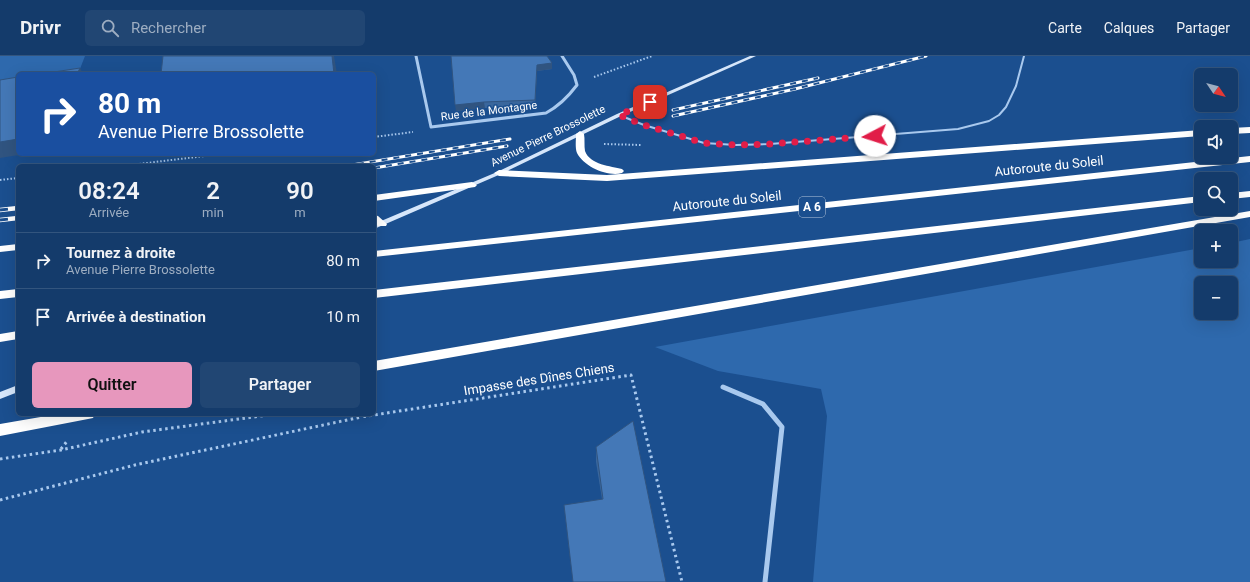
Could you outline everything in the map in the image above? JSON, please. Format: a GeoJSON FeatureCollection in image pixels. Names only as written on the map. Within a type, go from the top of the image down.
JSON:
{"type":"FeatureCollection","features":[{"type":"Feature","properties":{"kind":"highway"},"geometry":{"type":"LineString","coordinates":[[1238,131],[1250,130]]}},
{"type":"Feature","properties":{"kind":"highway"},"geometry":{"type":"LineString","coordinates":[[580,134],[580,152],[592,164],[605,170],[648,174]]}},
{"type":"Feature","properties":{"kind":"highway"},"geometry":{"type":"LineString","coordinates":[[499,174],[607,178],[1194,134]]}},
{"type":"Feature","properties":{"kind":"highway","name":"Autoroute du Soleil"},"geometry":{"type":"LineString","coordinates":[[376,254],[1250,159]]}},
{"type":"Feature","properties":{"kind":"highway"},"geometry":{"type":"LineString","coordinates":[[376,198],[472,185]]}},
{"type":"Feature","properties":{"kind":"highway"},"geometry":{"type":"LineString","coordinates":[[1238,195],[1250,194]]}},
{"type":"Feature","properties":{"kind":"highway"},"geometry":{"type":"LineString","coordinates":[[376,294],[1194,200]]}},
{"type":"Feature","properties":{"kind":"highway"},"geometry":{"type":"LineString","coordinates":[[376,366],[1250,214]]}},
{"type":"Feature","properties":{"kind":"highway"},"geometry":{"type":"LineString","coordinates":[[0,249],[16,246]]}},
{"type":"Feature","properties":{"kind":"highway"},"geometry":{"type":"LineString","coordinates":[[0,294],[16,293]]}},
{"type":"Feature","properties":{"kind":"highway"},"geometry":{"type":"LineString","coordinates":[[0,338],[16,335]]}},
{"type":"Feature","properties":{"kind":"highway"},"geometry":{"type":"LineString","coordinates":[[0,430],[77,416]]}},
{"type":"Feature","properties":{"kind":"main road","name":"Avenue Pierre Brossolette"},"geometry":{"type":"LineString","coordinates":[[377,223],[499,174],[619,115],[754,56]]}},
{"type":"Feature","properties":{"kind":"main road"},"geometry":{"type":"LineString","coordinates":[[0,396],[16,389]]}},
{"type":"Feature","properties":{"kind":"street","name":"Rue de la Montagne"},"geometry":{"type":"LineString","coordinates":[[416,56],[431,127],[546,113],[558,107],[569,97],[577,86],[574,75],[562,56]]}},
{"type":"Feature","properties":{"kind":"street"},"geometry":{"type":"LineString","coordinates":[[723,386],[763,404],[782,426],[765,582]]}},
{"type":"Feature","properties":{"kind":"lane"},"geometry":{"type":"LineString","coordinates":[[619,115],[689,140],[704,143],[736,145],[770,144],[964,128],[977,126],[1005,110],[1012,99],[1024,56]]}},
{"type":"Feature","properties":{"kind":"path"},"geometry":{"type":"LineString","coordinates":[[589,79],[652,56]]}},
{"type":"Feature","properties":{"kind":"path"},"geometry":{"type":"LineString","coordinates":[[138,164],[204,156]]}},
{"type":"Feature","properties":{"kind":"path"},"geometry":{"type":"LineString","coordinates":[[0,180],[16,178]]}},
{"type":"Feature","properties":{"kind":"path","name":"Impasse des Dînes Chiens"},"geometry":{"type":"LineString","coordinates":[[376,413],[631,375],[682,582]]}},
{"type":"Feature","properties":{"kind":"path"},"geometry":{"type":"LineString","coordinates":[[0,459],[61,450],[142,432],[261,416]]}},
{"type":"Feature","properties":{"kind":"path"},"geometry":{"type":"LineString","coordinates":[[0,500],[135,465],[356,416]]}},
{"type":"Feature","properties":{"kind":"shaded area"},"geometry":{"type":"Polygon","coordinates":[[[0,56],[85,56],[79,72],[16,72],[16,86],[0,89],[0,56]]]}},
{"type":"Feature","properties":{"kind":"shaded area"},"geometry":{"type":"Polygon","coordinates":[[[1250,239],[1250,582],[813,582],[827,416],[821,389],[718,371],[655,347],[1194,249],[1194,268],[1238,268],[1238,242],[1250,239]]]}},
{"type":"Feature","properties":{"kind":"building"},"geometry":{"type":"Polygon","coordinates":[[[163,56],[332,56],[334,72],[161,72],[163,56]]]}},
{"type":"Feature","properties":{"kind":"building"},"geometry":{"type":"Polygon","coordinates":[[[451,56],[547,56],[552,63],[537,65],[535,100],[455,105],[451,56]]]}},
{"type":"Feature","properties":{"kind":"building"},"geometry":{"type":"Polygon","coordinates":[[[80,68],[78,72],[54,72],[80,68]]]}},
{"type":"Feature","properties":{"kind":"building"},"geometry":{"type":"Polygon","coordinates":[[[16,77],[16,139],[0,142],[0,80],[16,77]]]}},
{"type":"Feature","properties":{"kind":"building"},"geometry":{"type":"Polygon","coordinates":[[[633,421],[666,582],[573,582],[564,505],[603,499],[596,447],[633,421]]]}},
{"type":"Feature","properties":{"kind":"railway"},"geometry":{"type":"LineString","coordinates":[[673,116],[795,89],[926,56]]}},
{"type":"Feature","properties":{"kind":"railway"},"geometry":{"type":"LineString","coordinates":[[673,110],[818,78]]}},
{"type":"Feature","properties":{"kind":"railway"},"geometry":{"type":"LineString","coordinates":[[358,164],[510,139]]}},
{"type":"Feature","properties":{"kind":"railway"},"geometry":{"type":"LineString","coordinates":[[376,168],[507,146]]}},
{"type":"Feature","properties":{"kind":"railway"},"geometry":{"type":"LineString","coordinates":[[0,210],[16,208]]}},
{"type":"Feature","properties":{"kind":"railway"},"geometry":{"type":"LineString","coordinates":[[0,220],[16,218]]}},
{"type":"Feature","properties":{"kind":"route"},"geometry":{"type":"LineString","coordinates":[[650,102],[619,115],[689,140],[704,143],[736,145],[770,144],[875,136]]}}]}
